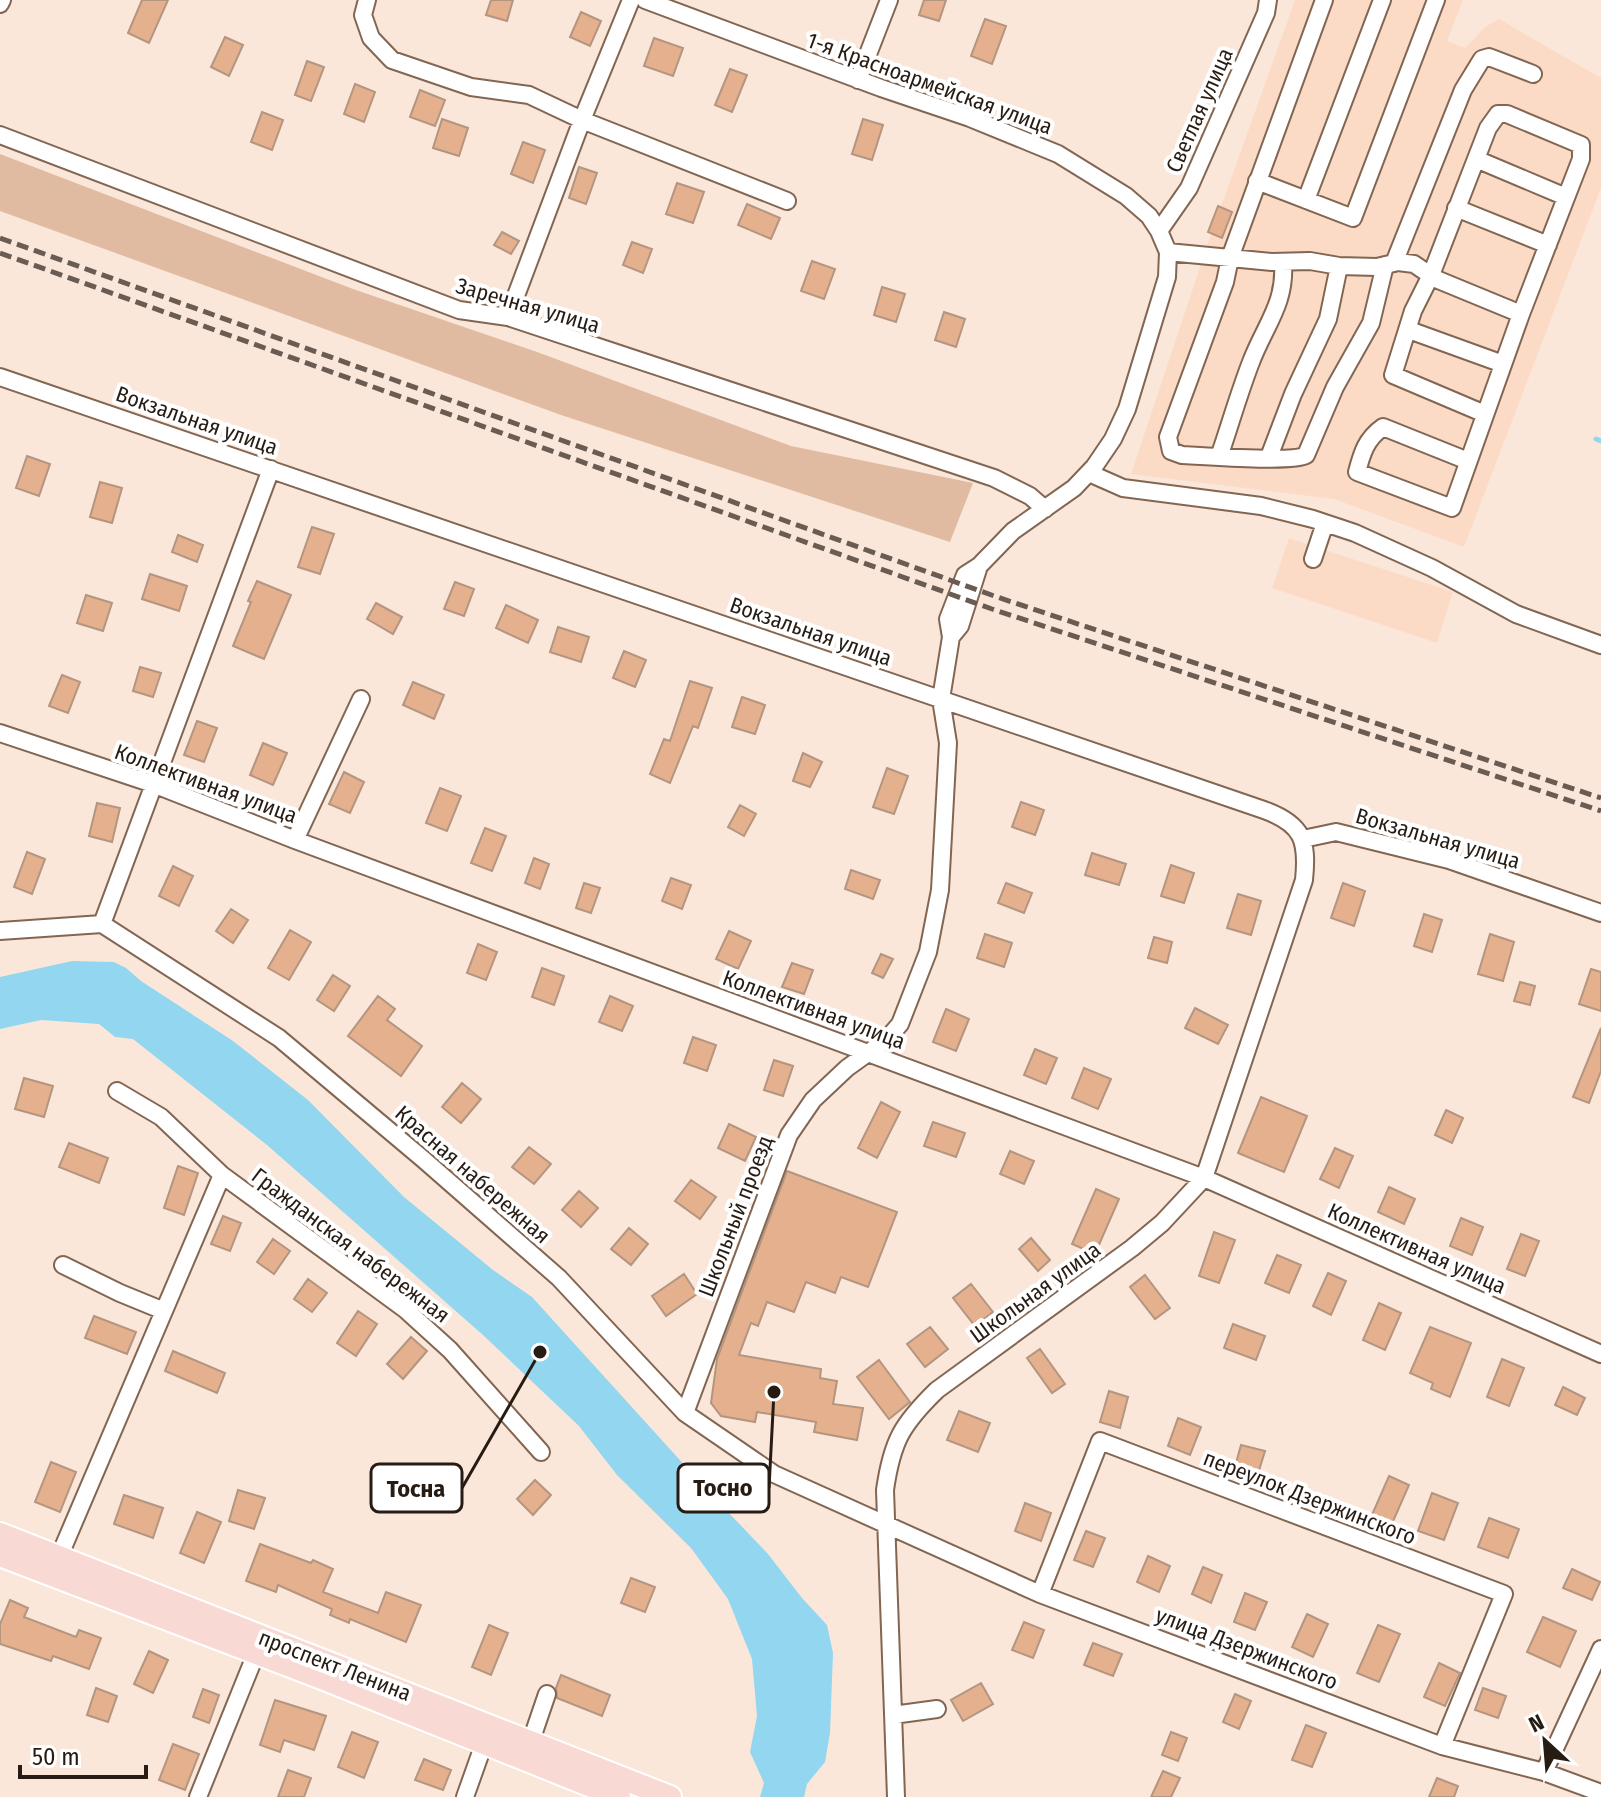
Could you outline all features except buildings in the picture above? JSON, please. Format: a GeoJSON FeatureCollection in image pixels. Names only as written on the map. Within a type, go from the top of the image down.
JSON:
{"type":"FeatureCollection","features":[{"type":"Feature","properties":{"kind":"main road","name":"проспект Ленина"},"geometry":{"type":"LineString","coordinates":[[0,1534],[260,1645]]}},
{"type":"Feature","properties":{"kind":"main road","name":"проспект Ленина"},"geometry":{"type":"LineString","coordinates":[[0,1555],[260,1645],[488,1734],[619,1797]]}},
{"type":"Feature","properties":{"kind":"main road","name":"проспект Ленина"},"geometry":{"type":"LineString","coordinates":[[488,1734],[531,1741],[670,1797]]}},
{"type":"Feature","properties":{"kind":"street"},"geometry":{"type":"LineString","coordinates":[[367,0],[363,15],[371,38],[392,60],[471,87],[529,95],[582,120],[787,201]]}},
{"type":"Feature","properties":{"kind":"street"},"geometry":{"type":"LineString","coordinates":[[508,317],[631,0]]}},
{"type":"Feature","properties":{"kind":"street","name":"1-я Красноармейская улица"},"geometry":{"type":"LineString","coordinates":[[645,0],[858,80],[970,118],[1058,154],[1126,196],[1149,216],[1168,252]]}},
{"type":"Feature","properties":{"kind":"street"},"geometry":{"type":"LineString","coordinates":[[858,80],[889,0]]}},
{"type":"Feature","properties":{"kind":"street","name":"Светлая улица"},"geometry":{"type":"LineString","coordinates":[[1159,231],[1189,188],[1266,13],[1268,0]]}},
{"type":"Feature","properties":{"kind":"street"},"geometry":{"type":"LineString","coordinates":[[1324,0],[1168,437],[1171,451],[1182,455],[1299,459],[1306,455],[1335,387],[1371,323],[1389,264],[1463,90],[1482,59],[1489,57],[1533,74]]}},
{"type":"Feature","properties":{"kind":"street"},"geometry":{"type":"LineString","coordinates":[[1306,200],[1382,0]]}},
{"type":"Feature","properties":{"kind":"street"},"geometry":{"type":"LineString","coordinates":[[1257,181],[1353,218],[1436,0]]}},
{"type":"Feature","properties":{"kind":"street"},"geometry":{"type":"LineString","coordinates":[[1468,461],[1383,427],[1364,448],[1357,472],[1452,508],[1521,314],[1581,159],[1581,145],[1507,114],[1498,114],[1488,128],[1431,275],[1413,311],[1393,375],[1485,414]]}},
{"type":"Feature","properties":{"kind":"street","name":"Заречная улица"},"geometry":{"type":"LineString","coordinates":[[0,135],[459,310],[508,317],[994,478],[1030,496],[1045,509]]}},
{"type":"Feature","properties":{"kind":"street"},"geometry":{"type":"LineString","coordinates":[[1476,159],[1566,197]]}},
{"type":"Feature","properties":{"kind":"street"},"geometry":{"type":"LineString","coordinates":[[1456,208],[1548,245]]}},
{"type":"Feature","properties":{"kind":"street"},"geometry":{"type":"LineString","coordinates":[[1045,509],[1089,473],[1113,439],[1127,409],[1167,277],[1168,252],[1283,262],[1310,261],[1339,266],[1414,264],[1431,275],[1521,314]]}},
{"type":"Feature","properties":{"kind":"street"},"geometry":{"type":"LineString","coordinates":[[1219,457],[1252,359],[1281,297],[1283,262]]}},
{"type":"Feature","properties":{"kind":"street"},"geometry":{"type":"LineString","coordinates":[[1269,457],[1293,394],[1328,319],[1339,266]]}},
{"type":"Feature","properties":{"kind":"street"},"geometry":{"type":"LineString","coordinates":[[1409,330],[1503,364]]}},
{"type":"Feature","properties":{"kind":"street","name":"Вокзальная улица"},"geometry":{"type":"LineString","coordinates":[[0,377],[1280,816],[1294,825],[1303,839],[1336,832],[1421,853],[1601,913]]}},
{"type":"Feature","properties":{"kind":"street"},"geometry":{"type":"LineString","coordinates":[[0,931],[102,924],[271,469]]}},
{"type":"Feature","properties":{"kind":"street"},"geometry":{"type":"LineString","coordinates":[[1089,473],[1123,488],[1261,506],[1355,533],[1432,568],[1516,614],[1601,645]]}},
{"type":"Feature","properties":{"kind":"street","name":"Школьный проезд"},"geometry":{"type":"LineString","coordinates":[[685,1413],[789,1135],[813,1100],[886,1040],[900,1024],[928,952],[940,890],[948,743],[941,699],[951,637],[960,626],[979,566],[1013,531],[1045,509]]}},
{"type":"Feature","properties":{"kind":"street"},"geometry":{"type":"LineString","coordinates":[[1313,559],[1325,523]]}},
{"type":"Feature","properties":{"kind":"street"},"geometry":{"type":"LineString","coordinates":[[295,840],[361,699]]}},
{"type":"Feature","properties":{"kind":"street","name":"Коллективная улица"},"geometry":{"type":"LineString","coordinates":[[0,733],[153,784],[295,840],[1204,1178],[1601,1354]]}},
{"type":"Feature","properties":{"kind":"street","name":"Школьная улица"},"geometry":{"type":"LineString","coordinates":[[896,1797],[885,1490],[890,1458],[899,1435],[913,1413],[937,1390],[1132,1248],[1162,1223],[1204,1178],[1304,880],[1307,854],[1303,839]]}},
{"type":"Feature","properties":{"kind":"street","name":"Красная набережная"},"geometry":{"type":"LineString","coordinates":[[102,924],[279,1038],[559,1278],[685,1413],[774,1474],[885,1524]]}},
{"type":"Feature","properties":{"kind":"street","name":"Гражданская набережная"},"geometry":{"type":"LineString","coordinates":[[117,1091],[161,1117],[222,1175],[406,1310],[450,1350],[541,1452]]}},
{"type":"Feature","properties":{"kind":"street"},"geometry":{"type":"LineString","coordinates":[[59,1557],[222,1175]]}},
{"type":"Feature","properties":{"kind":"street"},"geometry":{"type":"LineString","coordinates":[[63,1265],[164,1311]]}},
{"type":"Feature","properties":{"kind":"street","name":"переулок Дзержинского"},"geometry":{"type":"LineString","coordinates":[[1040,1594],[1100,1441],[1190,1475],[1504,1594],[1442,1746]]}},
{"type":"Feature","properties":{"kind":"street","name":"улица Дзержинского"},"geometry":{"type":"LineString","coordinates":[[885,1524],[1040,1594],[1442,1746],[1544,1772],[1601,1793]]}},
{"type":"Feature","properties":{"kind":"street"},"geometry":{"type":"LineString","coordinates":[[198,1797],[260,1645]]}},
{"type":"Feature","properties":{"kind":"street"},"geometry":{"type":"LineString","coordinates":[[1544,1772],[1601,1649]]}},
{"type":"Feature","properties":{"kind":"street"},"geometry":{"type":"LineString","coordinates":[[531,1741],[547,1694]]}},
{"type":"Feature","properties":{"kind":"street"},"geometry":{"type":"LineString","coordinates":[[893,1715],[937,1709]]}},
{"type":"Feature","properties":{"kind":"street"},"geometry":{"type":"LineString","coordinates":[[465,1797],[488,1734]]}},
{"type":"Feature","properties":{"kind":"shaded area"},"geometry":{"type":"Polygon","coordinates":[[[1295,0],[1463,0],[1447,41],[1465,48],[1485,27],[1499,19],[1601,78],[1601,188],[1464,547],[1334,499],[1131,474],[1209,240],[1295,0]]]}},
{"type":"Feature","properties":{"kind":"shaded area"},"geometry":{"type":"Polygon","coordinates":[[[0,154],[353,289],[537,352],[791,446],[973,483],[950,542],[561,415],[0,211],[0,154]]]}},
{"type":"Feature","properties":{"kind":"shaded area"},"geometry":{"type":"Polygon","coordinates":[[[1289,538],[1453,592],[1437,643],[1272,588],[1289,538]]]}},
{"type":"Feature","properties":{"kind":"water"},"geometry":{"type":"Polygon","coordinates":[[[72,961],[114,962],[126,968],[233,1041],[308,1100],[404,1197],[493,1270],[532,1297],[768,1554],[827,1625],[833,1653],[830,1733],[825,1762],[807,1784],[804,1797],[760,1797],[764,1783],[750,1752],[757,1716],[752,1659],[728,1599],[691,1548],[617,1475],[579,1426],[483,1335],[267,1145],[133,1039],[115,1037],[99,1024],[41,1020],[0,1029],[0,977],[72,961]]]}},
{"type":"Feature","properties":{"kind":"waterway"},"geometry":{"type":"LineString","coordinates":[[1596,439],[1601,441]]}},
{"type":"Feature","properties":{"kind":"railway"},"geometry":{"type":"LineString","coordinates":[[0,238],[997,597],[1601,798]]}},
{"type":"Feature","properties":{"kind":"railway"},"geometry":{"type":"LineString","coordinates":[[0,253],[992,609],[1601,811]]}},
{"type":"Feature","properties":{"kind":"place","name":"Тосна"},"geometry":{"type":"Point","coordinates":[540,1352]}},
{"type":"Feature","properties":{"kind":"place","name":"Тосно"},"geometry":{"type":"Point","coordinates":[774,1392]}}]}
